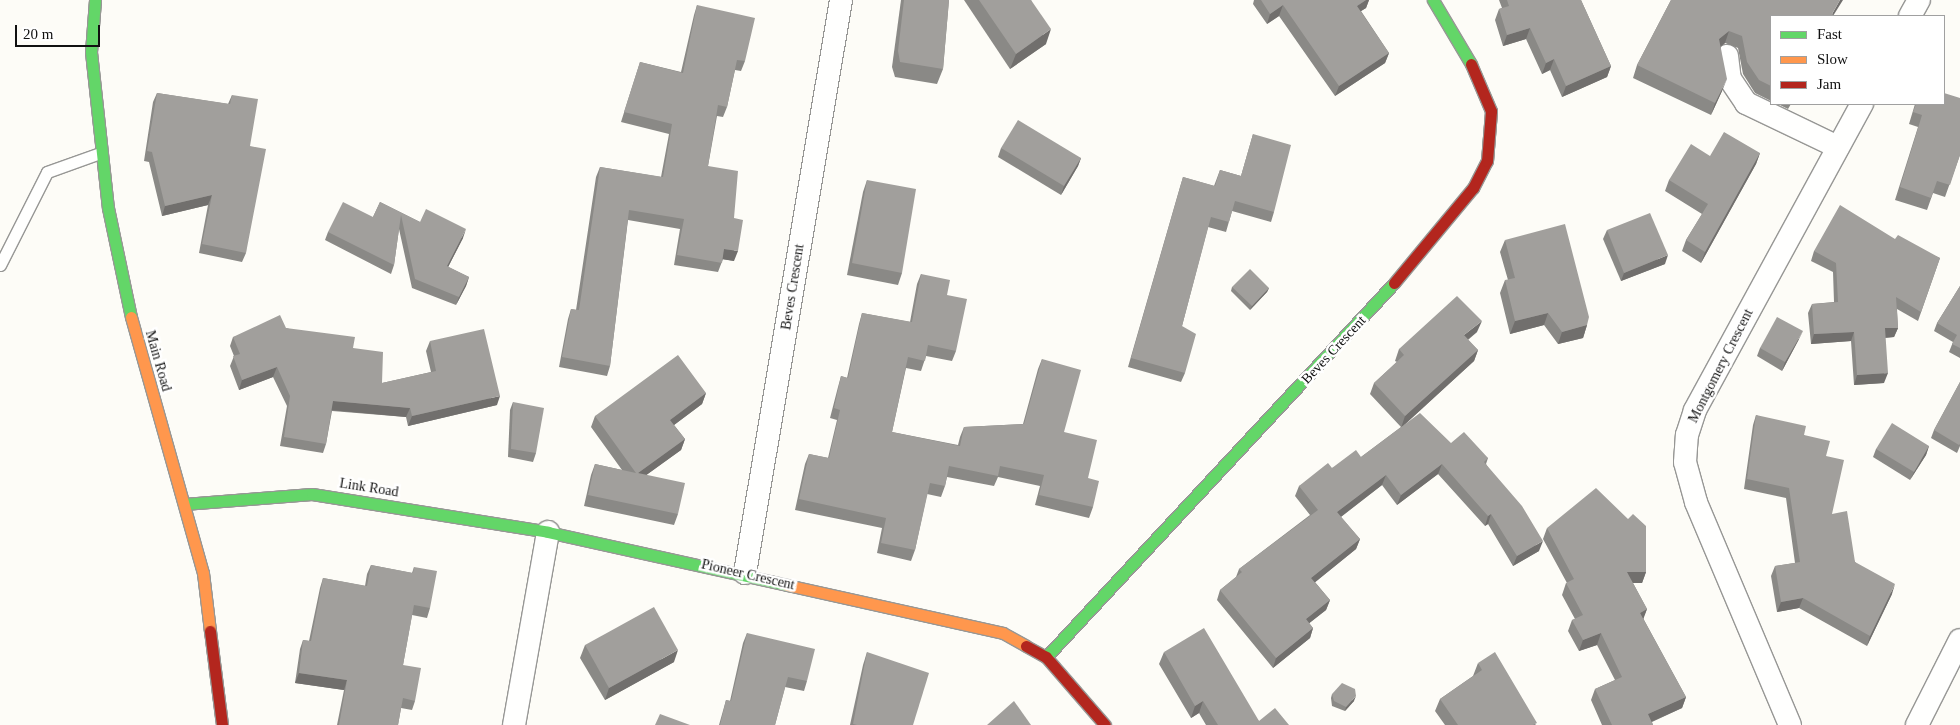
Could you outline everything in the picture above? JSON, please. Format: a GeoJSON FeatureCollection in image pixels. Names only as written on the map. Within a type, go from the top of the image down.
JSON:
{"type":"FeatureCollection","features":[{"type":"Feature","properties":{"kind":"street","name":"Main Road"},"geometry":{"type":"LineString","coordinates":[[95,0],[91,52],[100,153],[134,335],[203,573],[222,725]]}},
{"type":"Feature","properties":{"kind":"street","name":"Beves Crescent"},"geometry":{"type":"LineString","coordinates":[[746,573],[841,0]]}},
{"type":"Feature","properties":{"kind":"street","name":"Beves Crescent"},"geometry":{"type":"LineString","coordinates":[[1046,657],[1379,302],[1473,188],[1488,162],[1491,111],[1479,78],[1433,0]]}},
{"type":"Feature","properties":{"kind":"street"},"geometry":{"type":"LineString","coordinates":[[1911,15],[1919,0]]}},
{"type":"Feature","properties":{"kind":"street"},"geometry":{"type":"LineString","coordinates":[[1727,56],[1730,79],[1746,103],[1838,147]]}},
{"type":"Feature","properties":{"kind":"street","name":"Montgomery Crescent"},"geometry":{"type":"LineString","coordinates":[[1790,725],[1696,502],[1686,462],[1687,435],[1695,410],[1861,105]]}},
{"type":"Feature","properties":{"kind":"street","name":"Link Road"},"geometry":{"type":"LineString","coordinates":[[184,504],[312,494],[548,532]]}},
{"type":"Feature","properties":{"kind":"street","name":"Pioneer Crescent"},"geometry":{"type":"LineString","coordinates":[[548,532],[746,573],[1003,633],[1046,657],[1105,725]]}},
{"type":"Feature","properties":{"kind":"street"},"geometry":{"type":"LineString","coordinates":[[514,725],[548,532]]}},
{"type":"Feature","properties":{"kind":"street"},"geometry":{"type":"LineString","coordinates":[[1917,725],[1960,640]]}},
{"type":"Feature","properties":{"kind":"lane"},"geometry":{"type":"LineString","coordinates":[[0,266],[47,172],[100,153]]}},
{"type":"Feature","properties":{"kind":"building"},"geometry":{"type":"Polygon","coordinates":[[[904,0],[949,0],[943,69],[900,62],[898,51],[904,0]]]}},
{"type":"Feature","properties":{"kind":"building"},"geometry":{"type":"Polygon","coordinates":[[[979,0],[1031,0],[1051,29],[1016,54],[979,0]]]}},
{"type":"Feature","properties":{"kind":"building"},"geometry":{"type":"Polygon","coordinates":[[[1261,0],[1366,0],[1357,6],[1389,53],[1339,86],[1283,5],[1270,14],[1261,0]]]}},
{"type":"Feature","properties":{"kind":"building"},"geometry":{"type":"Polygon","coordinates":[[[1507,0],[1581,0],[1611,66],[1566,86],[1554,59],[1546,63],[1530,28],[1507,35],[1499,9],[1509,6],[1507,0]]]}},
{"type":"Feature","properties":{"kind":"building"},"geometry":{"type":"Polygon","coordinates":[[[1671,0],[1840,0],[1832,14],[1834,15],[1770,15],[1770,86],[1759,80],[1747,62],[1742,36],[1729,31],[1719,39],[1727,79],[1715,103],[1637,65],[1671,0]]]}},
{"type":"Feature","properties":{"kind":"building"},"geometry":{"type":"Polygon","coordinates":[[[697,5],[755,18],[745,61],[737,60],[727,107],[718,105],[708,166],[738,171],[734,218],[743,220],[738,251],[724,249],[722,263],[677,255],[684,219],[629,210],[610,366],[562,357],[571,309],[579,310],[600,167],[663,177],[672,124],[624,112],[640,62],[683,73],[697,5]]]}},
{"type":"Feature","properties":{"kind":"building"},"geometry":{"type":"Polygon","coordinates":[[[157,93],[230,104],[232,95],[258,99],[250,146],[266,149],[246,253],[202,244],[212,195],[165,206],[152,152],[147,151],[157,93]]]}},
{"type":"Feature","properties":{"kind":"building"},"geometry":{"type":"Polygon","coordinates":[[[1945,93],[1960,98],[1960,155],[1950,185],[1937,181],[1931,198],[1900,187],[1922,115],[1913,112],[1916,105],[1945,105],[1945,93]]]}},
{"type":"Feature","properties":{"kind":"building"},"geometry":{"type":"Polygon","coordinates":[[[1018,120],[1081,158],[1064,186],[1001,148],[1018,120]]]}},
{"type":"Feature","properties":{"kind":"building"},"geometry":{"type":"Polygon","coordinates":[[[1724,132],[1760,153],[1705,252],[1686,240],[1708,204],[1669,180],[1691,144],[1710,156],[1724,132]]]}},
{"type":"Feature","properties":{"kind":"building"},"geometry":{"type":"Polygon","coordinates":[[[1253,134],[1291,145],[1274,212],[1235,201],[1229,222],[1211,217],[1182,326],[1196,334],[1185,373],[1131,358],[1183,177],[1215,186],[1220,170],[1241,176],[1253,134]]]}},
{"type":"Feature","properties":{"kind":"building"},"geometry":{"type":"Polygon","coordinates":[[[867,180],[916,189],[902,273],[852,263],[867,180]]]}},
{"type":"Feature","properties":{"kind":"building"},"geometry":{"type":"Polygon","coordinates":[[[343,202],[373,217],[380,202],[420,222],[426,209],[466,229],[447,266],[469,277],[459,297],[415,279],[401,215],[394,265],[328,232],[343,202]]]}},
{"type":"Feature","properties":{"kind":"building"},"geometry":{"type":"Polygon","coordinates":[[[1840,205],[1895,239],[1898,235],[1940,258],[1921,312],[1896,297],[1898,328],[1885,328],[1888,373],[1857,375],[1854,332],[1814,334],[1812,304],[1838,302],[1836,263],[1814,251],[1840,205]]]}},
{"type":"Feature","properties":{"kind":"building"},"geometry":{"type":"Polygon","coordinates":[[[1650,213],[1668,255],[1624,273],[1607,230],[1650,213]]]}},
{"type":"Feature","properties":{"kind":"building"},"geometry":{"type":"Polygon","coordinates":[[[1565,224],[1589,317],[1587,325],[1562,332],[1548,313],[1515,321],[1505,280],[1515,278],[1505,240],[1565,224]]]}},
{"type":"Feature","properties":{"kind":"building"},"geometry":{"type":"Polygon","coordinates":[[[1250,269],[1269,288],[1252,306],[1232,287],[1250,269]]]}},
{"type":"Feature","properties":{"kind":"building"},"geometry":{"type":"Polygon","coordinates":[[[921,274],[950,280],[947,295],[967,299],[956,351],[928,345],[925,361],[908,357],[892,432],[960,446],[964,427],[1024,424],[1042,359],[1081,370],[1064,432],[1097,440],[1088,478],[1099,481],[1093,507],[1039,495],[1044,475],[1000,466],[998,476],[949,466],[945,486],[930,483],[915,550],[881,543],[886,518],[799,499],[809,454],[829,458],[840,410],[834,408],[841,376],[848,378],[862,313],[912,322],[921,274]]]}},
{"type":"Feature","properties":{"kind":"building"},"geometry":{"type":"Polygon","coordinates":[[[1960,286],[1960,348],[1952,344],[1957,335],[1937,323],[1960,286]]]}},
{"type":"Feature","properties":{"kind":"building"},"geometry":{"type":"Polygon","coordinates":[[[1457,296],[1482,321],[1464,335],[1478,350],[1405,416],[1374,383],[1404,355],[1399,349],[1457,296]]]}},
{"type":"Feature","properties":{"kind":"building"},"geometry":{"type":"Polygon","coordinates":[[[280,315],[286,328],[355,337],[353,348],[383,352],[382,383],[436,371],[430,341],[484,329],[500,396],[412,416],[410,408],[333,401],[326,444],[284,437],[290,396],[277,367],[242,380],[233,356],[240,354],[233,337],[280,315]]]}},
{"type":"Feature","properties":{"kind":"building"},"geometry":{"type":"Polygon","coordinates":[[[1777,317],[1803,331],[1785,362],[1760,348],[1777,317]]]}},
{"type":"Feature","properties":{"kind":"building"},"geometry":{"type":"Polygon","coordinates":[[[678,355],[706,393],[670,420],[685,439],[638,473],[685,483],[678,514],[588,495],[595,464],[636,473],[595,416],[678,355]]]}},
{"type":"Feature","properties":{"kind":"building"},"geometry":{"type":"Polygon","coordinates":[[[1960,382],[1960,444],[1959,445],[1934,430],[1960,382]]]}},
{"type":"Feature","properties":{"kind":"building"},"geometry":{"type":"Polygon","coordinates":[[[513,402],[544,408],[536,453],[511,449],[513,402]]]}},
{"type":"Feature","properties":{"kind":"building"},"geometry":{"type":"Polygon","coordinates":[[[1420,413],[1451,443],[1464,432],[1488,458],[1484,462],[1522,506],[1543,541],[1517,556],[1491,514],[1488,516],[1442,464],[1401,495],[1386,475],[1337,512],[1360,539],[1311,578],[1330,600],[1306,619],[1313,628],[1276,658],[1220,590],[1242,572],[1239,569],[1318,510],[1299,486],[1328,463],[1332,468],[1356,450],[1361,457],[1420,413]]]}},
{"type":"Feature","properties":{"kind":"building"},"geometry":{"type":"Polygon","coordinates":[[[1756,415],[1806,426],[1804,435],[1830,441],[1826,456],[1844,460],[1832,514],[1847,511],[1855,562],[1895,584],[1870,636],[1803,598],[1781,602],[1775,566],[1800,562],[1789,488],[1747,479],[1756,415]]]}},
{"type":"Feature","properties":{"kind":"building"},"geometry":{"type":"Polygon","coordinates":[[[1892,423],[1929,446],[1914,472],[1876,449],[1892,423]]]}},
{"type":"Feature","properties":{"kind":"building"},"geometry":{"type":"Polygon","coordinates":[[[1596,488],[1628,519],[1633,514],[1646,526],[1646,572],[1627,572],[1647,609],[1640,613],[1686,697],[1648,714],[1653,725],[1612,725],[1595,689],[1622,677],[1601,633],[1583,640],[1572,620],[1583,615],[1566,583],[1574,579],[1547,528],[1596,488]]]}},
{"type":"Feature","properties":{"kind":"building"},"geometry":{"type":"Polygon","coordinates":[[[371,565],[413,573],[414,567],[437,571],[430,608],[414,605],[403,665],[421,668],[415,701],[403,698],[398,725],[339,725],[347,680],[299,673],[303,640],[311,641],[323,578],[367,586],[371,565]]]}},
{"type":"Feature","properties":{"kind":"building"},"geometry":{"type":"Polygon","coordinates":[[[654,607],[678,650],[609,688],[585,645],[654,607]]]}},
{"type":"Feature","properties":{"kind":"building"},"geometry":{"type":"Polygon","coordinates":[[[1204,628],[1259,721],[1275,708],[1289,725],[1218,725],[1203,701],[1195,706],[1164,652],[1204,628]]]}},
{"type":"Feature","properties":{"kind":"building"},"geometry":{"type":"Polygon","coordinates":[[[747,633],[815,649],[807,681],[788,677],[775,725],[720,725],[726,700],[731,701],[747,633]]]}},
{"type":"Feature","properties":{"kind":"building"},"geometry":{"type":"Polygon","coordinates":[[[867,652],[929,673],[913,725],[853,724],[867,652]]]}},
{"type":"Feature","properties":{"kind":"building"},"geometry":{"type":"Polygon","coordinates":[[[1495,652],[1537,723],[1533,725],[1458,725],[1440,699],[1482,670],[1478,663],[1495,652]]]}},
{"type":"Feature","properties":{"kind":"building"},"geometry":{"type":"Polygon","coordinates":[[[1342,683],[1355,689],[1356,696],[1346,707],[1334,701],[1332,694],[1342,683]]]}},
{"type":"Feature","properties":{"kind":"building"},"geometry":{"type":"Polygon","coordinates":[[[1014,701],[1031,725],[987,725],[1014,701]]]}},
{"type":"Feature","properties":{"kind":"building"},"geometry":{"type":"Polygon","coordinates":[[[660,714],[690,725],[655,725],[660,714]]]}},
{"type":"Feature","properties":{"kind":"traffic: fast"},"geometry":{"type":"LineString","coordinates":[[95,0],[91,52],[108,208],[131,317]]}},
{"type":"Feature","properties":{"kind":"traffic: fast"},"geometry":{"type":"LineString","coordinates":[[1433,0],[1471,64]]}},
{"type":"Feature","properties":{"kind":"traffic: fast"},"geometry":{"type":"LineString","coordinates":[[1046,657],[1394,283]]}},
{"type":"Feature","properties":{"kind":"traffic: fast"},"geometry":{"type":"LineString","coordinates":[[184,504],[312,494],[548,532],[787,585]]}},
{"type":"Feature","properties":{"kind":"traffic: slow"},"geometry":{"type":"LineString","coordinates":[[131,317],[203,573],[210,631]]}},
{"type":"Feature","properties":{"kind":"traffic: slow"},"geometry":{"type":"LineString","coordinates":[[787,585],[1003,633],[1026,646]]}},
{"type":"Feature","properties":{"kind":"traffic: jam"},"geometry":{"type":"LineString","coordinates":[[1394,283],[1473,188],[1487,161],[1491,111],[1471,64]]}},
{"type":"Feature","properties":{"kind":"traffic: jam"},"geometry":{"type":"LineString","coordinates":[[210,631],[222,725]]}},
{"type":"Feature","properties":{"kind":"traffic: jam"},"geometry":{"type":"LineString","coordinates":[[1026,646],[1046,657],[1105,725]]}}]}
